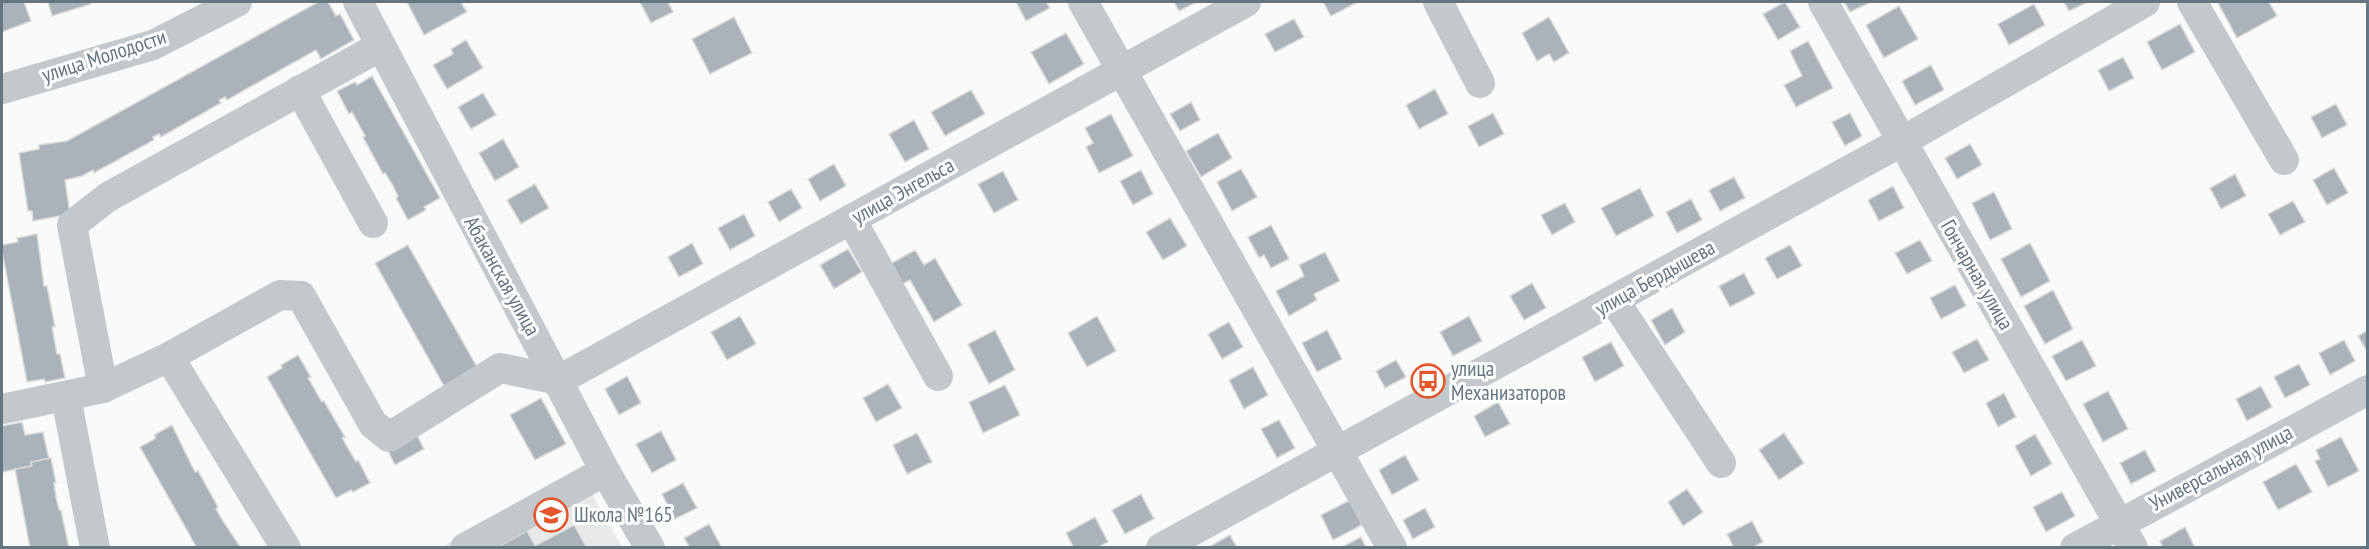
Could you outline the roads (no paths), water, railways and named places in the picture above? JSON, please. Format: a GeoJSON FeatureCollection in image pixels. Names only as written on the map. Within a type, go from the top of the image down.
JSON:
{"type":"FeatureCollection","features":[{"type":"Feature","properties":{"kind":"street","name":"улица Молодости"},"geometry":{"type":"LineString","coordinates":[[2,88],[153,45],[237,2]]}},
{"type":"Feature","properties":{"kind":"street","name":"Абаканская улица"},"geometry":{"type":"LineString","coordinates":[[358,2],[462,203],[650,548]]}},
{"type":"Feature","properties":{"kind":"street"},"geometry":{"type":"LineString","coordinates":[[1083,2],[1392,548]]}},
{"type":"Feature","properties":{"kind":"street","name":"улица Энгельса"},"geometry":{"type":"LineString","coordinates":[[559,380],[1246,2]]}},
{"type":"Feature","properties":{"kind":"street"},"geometry":{"type":"LineString","coordinates":[[1438,2],[1480,83]]}},
{"type":"Feature","properties":{"kind":"street","name":"Гончарная улица"},"geometry":{"type":"LineString","coordinates":[[1823,2],[2126,535]]}},
{"type":"Feature","properties":{"kind":"street","name":"улица Бердышева"},"geometry":{"type":"LineString","coordinates":[[1161,548],[1901,141],[2145,2]]}},
{"type":"Feature","properties":{"kind":"street"},"geometry":{"type":"LineString","coordinates":[[2192,2],[2284,160]]}},
{"type":"Feature","properties":{"kind":"street"},"geometry":{"type":"LineString","coordinates":[[104,388],[72,225],[108,197],[381,46]]}},
{"type":"Feature","properties":{"kind":"street"},"geometry":{"type":"LineString","coordinates":[[300,90],[374,223]]}},
{"type":"Feature","properties":{"kind":"street"},"geometry":{"type":"LineString","coordinates":[[851,219],[938,376]]}},
{"type":"Feature","properties":{"kind":"street"},"geometry":{"type":"LineString","coordinates":[[2,409],[104,388],[169,357],[280,295],[302,296],[373,424],[389,437],[500,368],[559,380]]}},
{"type":"Feature","properties":{"kind":"street"},"geometry":{"type":"LineString","coordinates":[[1614,300],[1721,463]]}},
{"type":"Feature","properties":{"kind":"street"},"geometry":{"type":"LineString","coordinates":[[169,357],[286,548]]}},
{"type":"Feature","properties":{"kind":"street","name":"Универсальная улица"},"geometry":{"type":"LineString","coordinates":[[2075,548],[2126,535],[2367,390]]}},
{"type":"Feature","properties":{"kind":"street"},"geometry":{"type":"LineString","coordinates":[[66,397],[95,548]]}},
{"type":"Feature","properties":{"kind":"street"},"geometry":{"type":"LineString","coordinates":[[465,548],[606,471]]}},
{"type":"Feature","properties":{"kind":"place","name":"улица Механизаторов"},"geometry":{"type":"Point","coordinates":[1428,381]}},
{"type":"Feature","properties":{"kind":"place","name":"Школа №165"},"geometry":{"type":"Point","coordinates":[551,515]}}]}
